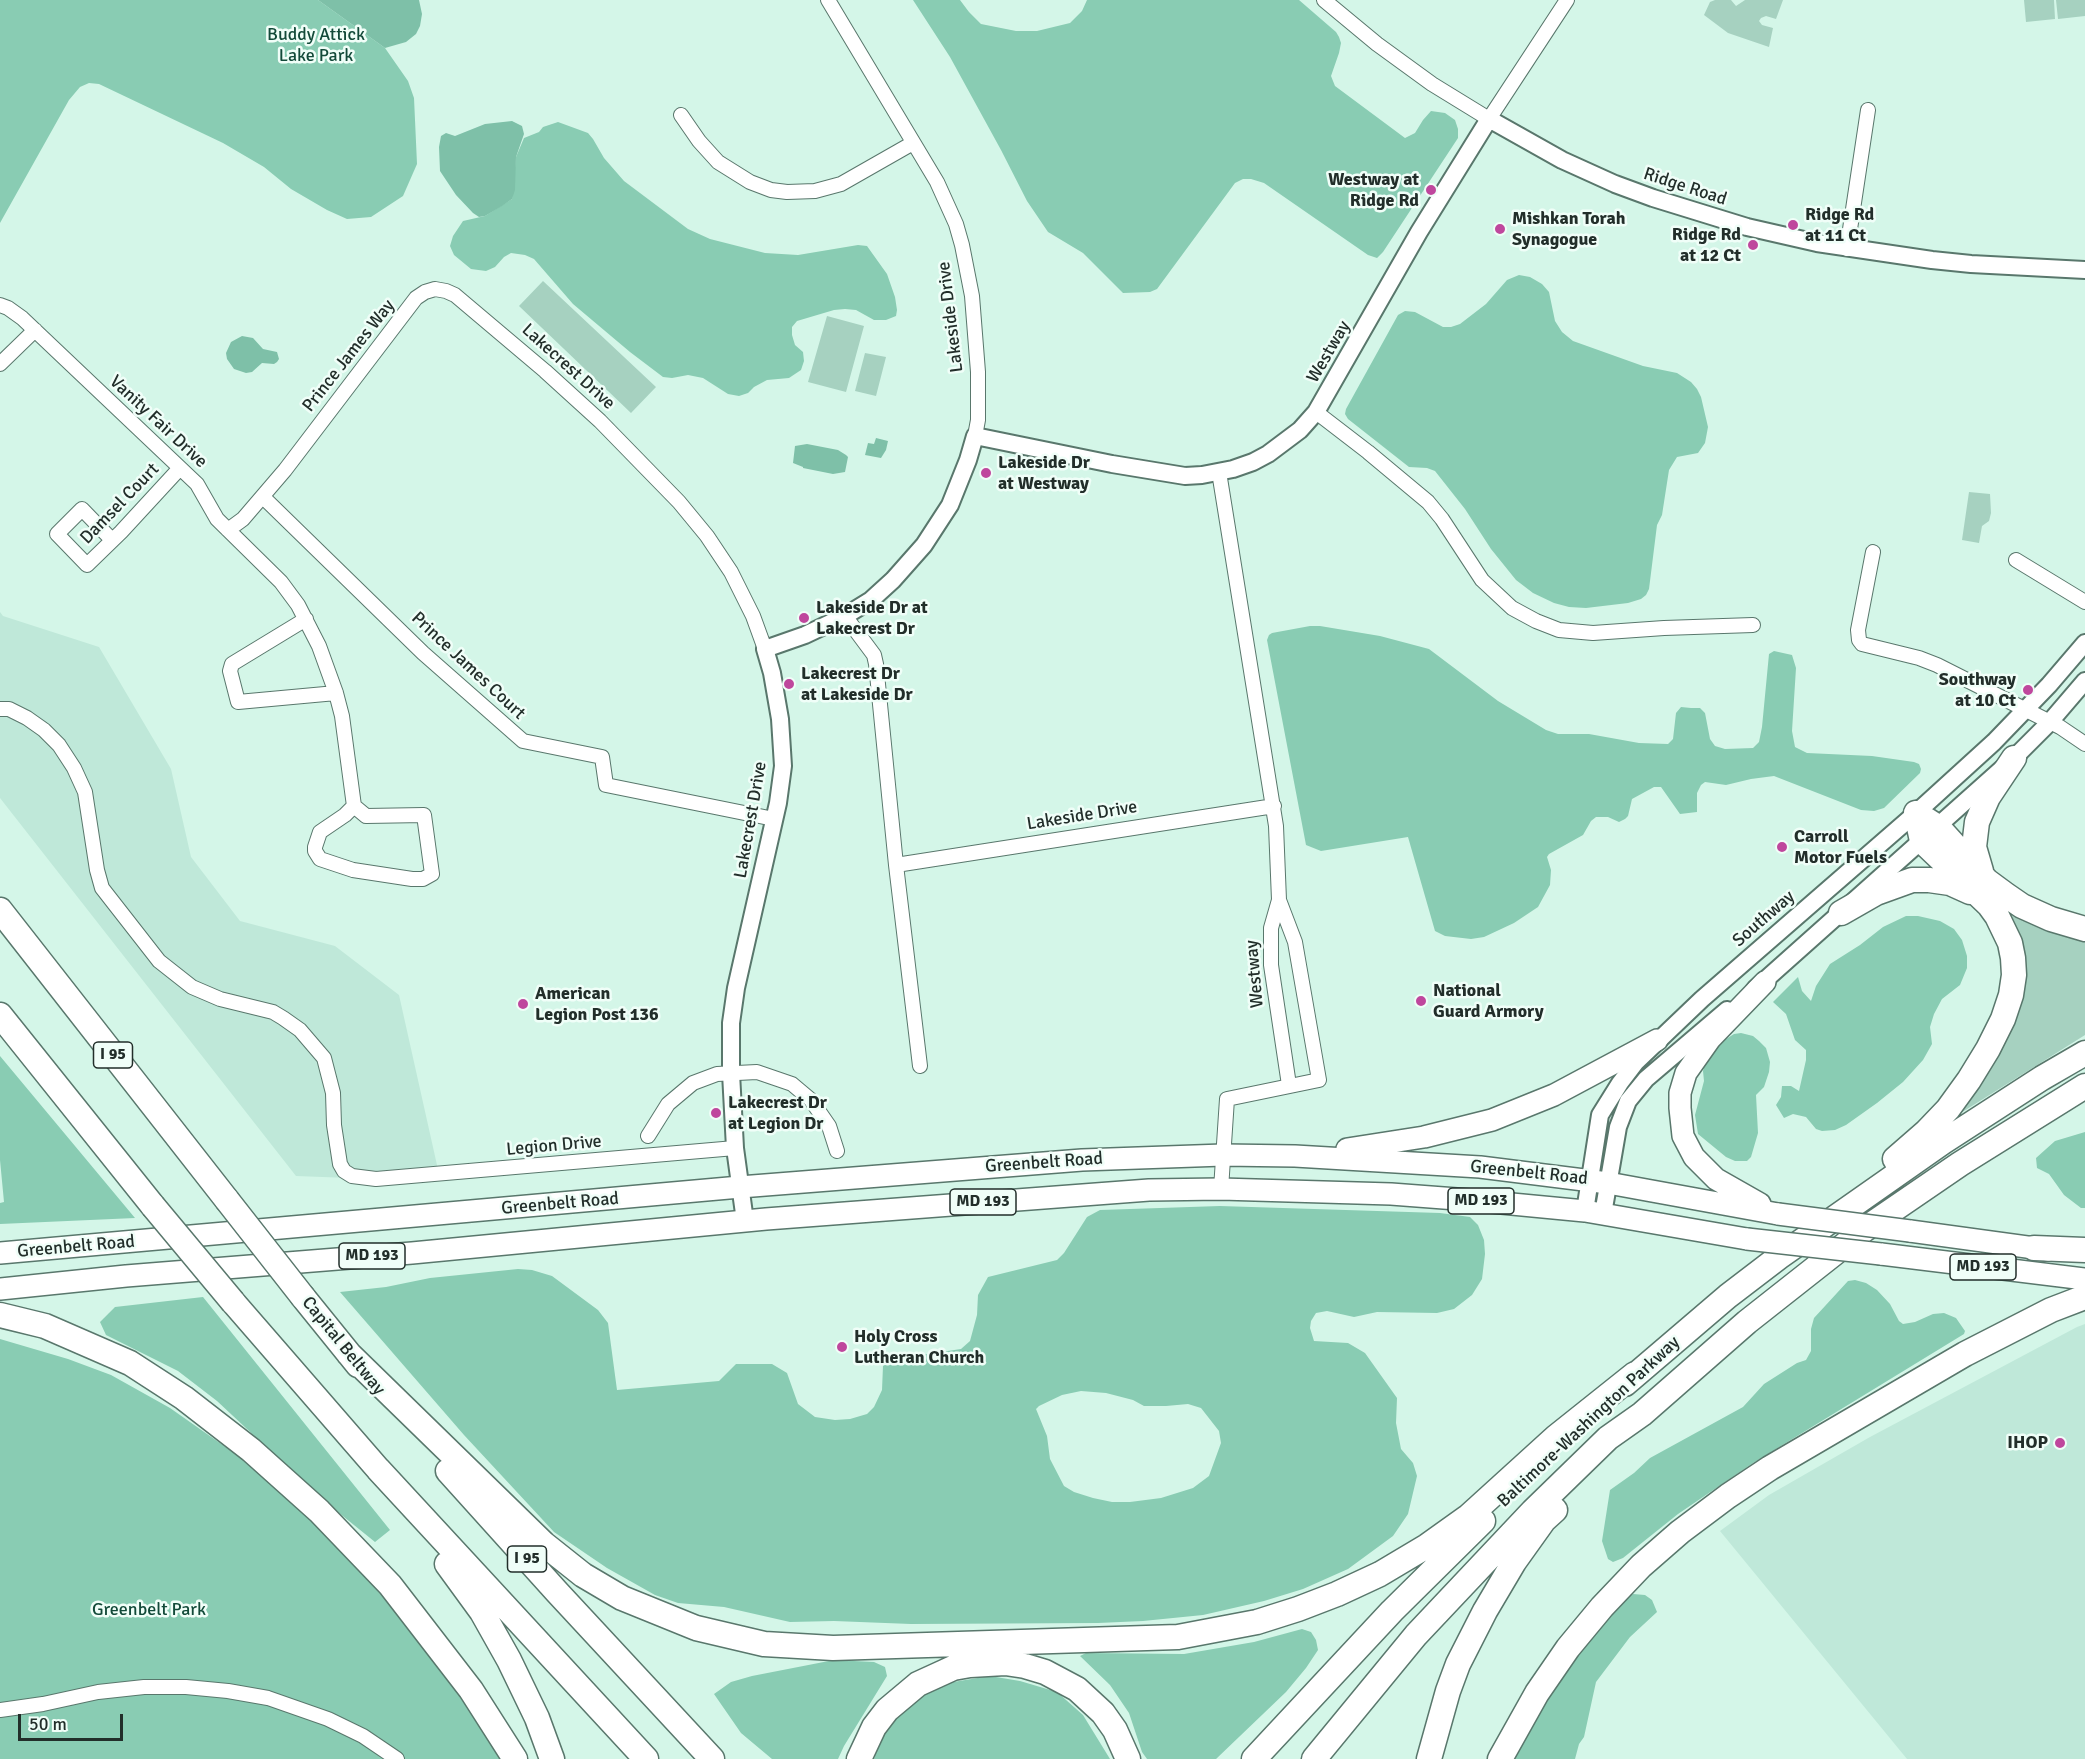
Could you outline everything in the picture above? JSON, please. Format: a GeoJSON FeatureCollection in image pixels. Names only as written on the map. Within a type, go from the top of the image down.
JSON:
{"type":"FeatureCollection","features":[{"type":"Feature","properties":{"kind":"highway"},"geometry":{"type":"LineString","coordinates":[[1987,880],[1976,856],[1974,830],[1988,797],[2014,758]]}},
{"type":"Feature","properties":{"kind":"highway"},"geometry":{"type":"LineString","coordinates":[[1779,1257],[1838,1201],[1898,1157],[1948,1109],[1970,1080],[1988,1049],[2003,1019],[2011,995],[2014,975],[2013,958],[2010,943],[1997,916],[1930,834],[1916,813]]}},
{"type":"Feature","properties":{"kind":"highway"},"geometry":{"type":"LineString","coordinates":[[1930,834],[2022,906],[2051,919],[2085,929]]}},
{"type":"Feature","properties":{"kind":"highway"},"geometry":{"type":"LineString","coordinates":[[1841,913],[1876,893],[1912,880],[1950,883],[1974,894],[1989,905]]}},
{"type":"Feature","properties":{"kind":"highway","name":"Capital Beltway"},"geometry":{"type":"LineString","coordinates":[[0,910],[303,1297],[421,1441],[712,1759]]}},
{"type":"Feature","properties":{"kind":"highway","name":"I 95"},"geometry":{"type":"LineString","coordinates":[[0,1015],[153,1206],[378,1469],[646,1759]]}},
{"type":"Feature","properties":{"kind":"highway","name":"Baltimore-Washington Parkway"},"geometry":{"type":"LineString","coordinates":[[1254,1759],[1392,1611],[1635,1374],[1728,1296],[1779,1257],[1943,1142],[2085,1053]]}},
{"type":"Feature","properties":{"kind":"highway","name":"Baltimore-Washington Parkway"},"geometry":{"type":"LineString","coordinates":[[1314,1759],[1416,1635],[1479,1567],[1608,1438],[1642,1414],[1748,1322],[1865,1229],[1960,1164],[2085,1086]]}},
{"type":"Feature","properties":{"kind":"highway"},"geometry":{"type":"LineString","coordinates":[[2034,1248],[2085,1252]]}},
{"type":"Feature","properties":{"kind":"highway"},"geometry":{"type":"LineString","coordinates":[[1500,1759],[1536,1693],[1568,1648],[1602,1607],[1641,1566],[1680,1532],[1770,1468],[1955,1360],[2051,1310],[2085,1297]]}},
{"type":"Feature","properties":{"kind":"highway"},"geometry":{"type":"LineString","coordinates":[[0,1315],[45,1326],[130,1363],[184,1398],[251,1450],[319,1511],[390,1585],[471,1689],[515,1759]]}},
{"type":"Feature","properties":{"kind":"highway"},"geometry":{"type":"LineString","coordinates":[[349,1354],[544,1544],[583,1575],[622,1598],[696,1628],[764,1644],[833,1648],[1178,1637],[1257,1622],[1298,1609],[1380,1574],[1427,1546],[1469,1516],[1556,1437],[1635,1374]]}},
{"type":"Feature","properties":{"kind":"highway"},"geometry":{"type":"LineString","coordinates":[[1429,1759],[1439,1718],[1458,1664],[1485,1611],[1514,1562],[1544,1520],[1617,1446],[1642,1414]]}},
{"type":"Feature","properties":{"kind":"highway"},"geometry":{"type":"LineString","coordinates":[[378,1469],[482,1612],[524,1688],[552,1759]]}},
{"type":"Feature","properties":{"kind":"highway"},"geometry":{"type":"LineString","coordinates":[[859,1759],[880,1718],[902,1695],[918,1684],[953,1668],[1005,1663],[1045,1672],[1077,1689],[1103,1713],[1115,1730],[1128,1759]]}},
{"type":"Feature","properties":{"kind":"main road"},"geometry":{"type":"LineString","coordinates":[[1765,982],[1710,1039],[1686,1073],[1680,1093],[1680,1108],[1683,1136],[1694,1157],[1716,1179],[1778,1214]]}},
{"type":"Feature","properties":{"kind":"main road"},"geometry":{"type":"LineString","coordinates":[[1295,1156],[1424,1137],[1492,1120],[1554,1095],[1657,1040]]}},
{"type":"Feature","properties":{"kind":"main road","name":"Greenbelt Road"},"geometry":{"type":"LineString","coordinates":[[0,1253],[740,1187],[1082,1160],[1223,1155],[1295,1156],[1480,1167],[1599,1181],[1778,1214],[2034,1248]]}},
{"type":"Feature","properties":{"kind":"main road","name":"Greenbelt Road"},"geometry":{"type":"LineString","coordinates":[[0,1289],[745,1221],[1119,1191],[1221,1189],[1392,1194],[1594,1213],[1747,1239],[2085,1279]]}},
{"type":"Feature","properties":{"kind":"street","name":"Lakeside Drive"},"geometry":{"type":"LineString","coordinates":[[765,650],[806,635],[845,616],[871,600],[893,580],[924,545],[950,505],[969,460],[975,436],[978,372],[972,296],[965,256],[956,224],[947,202],[828,0]]}},
{"type":"Feature","properties":{"kind":"street","name":"Ridge Road"},"geometry":{"type":"LineString","coordinates":[[1324,0],[1377,44],[1432,84],[1489,119],[1562,160],[1653,198],[1747,227],[1847,249],[1971,264],[2085,270]]}},
{"type":"Feature","properties":{"kind":"street","name":"Westway"},"geometry":{"type":"LineString","coordinates":[[975,436],[1185,476],[1219,472],[1253,462],[1268,454],[1300,430],[1316,412],[1419,232],[1567,0]]}},
{"type":"Feature","properties":{"kind":"street"},"geometry":{"type":"LineString","coordinates":[[1847,249],[1868,110]]}},
{"type":"Feature","properties":{"kind":"street"},"geometry":{"type":"LineString","coordinates":[[681,115],[699,141],[718,162],[750,182],[771,190],[787,192],[815,191],[841,184],[913,143]]}},
{"type":"Feature","properties":{"kind":"street","name":"Prince James Way"},"geometry":{"type":"LineString","coordinates":[[263,497],[416,298],[435,290],[455,295]]}},
{"type":"Feature","properties":{"kind":"street","name":"Lakecrest Drive"},"geometry":{"type":"LineString","coordinates":[[455,295],[600,421],[679,502],[707,536],[731,572],[753,616],[765,650],[777,698],[783,753],[778,803],[736,987],[731,1023],[735,1148],[745,1221]]}},
{"type":"Feature","properties":{"kind":"street","name":"Vanity Fair Drive"},"geometry":{"type":"LineString","coordinates":[[0,305],[15,313],[35,330],[197,484],[212,512],[281,582],[306,619],[319,646],[336,693],[342,716],[354,806]]}},
{"type":"Feature","properties":{"kind":"street"},"geometry":{"type":"LineString","coordinates":[[0,364],[35,330]]}},
{"type":"Feature","properties":{"kind":"street"},"geometry":{"type":"LineString","coordinates":[[1316,412],[1428,502],[1442,519],[1482,580],[1512,608],[1536,621],[1559,630],[1593,633],[1753,625]]}},
{"type":"Feature","properties":{"kind":"street","name":"Damsel Court"},"geometry":{"type":"LineString","coordinates":[[112,540],[82,509],[57,534],[87,565],[112,540],[180,468]]}},
{"type":"Feature","properties":{"kind":"street"},"geometry":{"type":"LineString","coordinates":[[1219,472],[1274,806],[1279,900],[1295,942],[1319,1080],[1227,1099],[1221,1189]]}},
{"type":"Feature","properties":{"kind":"street"},"geometry":{"type":"LineString","coordinates":[[228,530],[243,519],[263,497]]}},
{"type":"Feature","properties":{"kind":"street","name":"Prince James Court"},"geometry":{"type":"LineString","coordinates":[[263,497],[423,653],[523,741],[602,757],[606,784],[774,819]]}},
{"type":"Feature","properties":{"kind":"street"},"geometry":{"type":"LineString","coordinates":[[1873,552],[1858,630],[1862,644],[1919,658],[1977,684],[2060,727],[2085,744]]}},
{"type":"Feature","properties":{"kind":"street"},"geometry":{"type":"LineString","coordinates":[[2016,560],[2085,602]]}},
{"type":"Feature","properties":{"kind":"street"},"geometry":{"type":"LineString","coordinates":[[845,616],[874,656],[876,664],[896,865],[920,1066]]}},
{"type":"Feature","properties":{"kind":"street"},"geometry":{"type":"LineString","coordinates":[[306,619],[232,664],[231,671],[238,702],[336,693]]}},
{"type":"Feature","properties":{"kind":"street","name":"Southway"},"geometry":{"type":"LineString","coordinates":[[1599,1181],[1597,1131],[1605,1105],[1636,1062],[1657,1040],[1916,813],[2025,710],[2085,643]]}},
{"type":"Feature","properties":{"kind":"street","name":"Southway"},"geometry":{"type":"LineString","coordinates":[[1594,1213],[1599,1181],[1628,1101],[1636,1089],[1691,1039],[1765,982],[2014,758],[2049,723],[2085,681]]}},
{"type":"Feature","properties":{"kind":"street","name":"Legion Drive"},"geometry":{"type":"LineString","coordinates":[[0,709],[9,710],[27,718],[44,730],[59,745],[74,768],[85,792],[102,888],[159,961],[202,992],[243,1006],[273,1012],[300,1030],[315,1046],[324,1058],[331,1079],[340,1164],[344,1171],[352,1176],[376,1179],[735,1148]]}},
{"type":"Feature","properties":{"kind":"street"},"geometry":{"type":"LineString","coordinates":[[354,806],[366,816],[424,815],[432,874],[423,879],[412,879],[353,870],[320,859],[315,847],[320,832],[354,806]]}},
{"type":"Feature","properties":{"kind":"street","name":"Lakeside Drive"},"geometry":{"type":"LineString","coordinates":[[896,865],[1274,806]]}},
{"type":"Feature","properties":{"kind":"street","name":"Westway"},"geometry":{"type":"LineString","coordinates":[[1279,900],[1270,928],[1271,965],[1289,1085]]}},
{"type":"Feature","properties":{"kind":"street"},"geometry":{"type":"LineString","coordinates":[[648,1136],[661,1113],[680,1092],[705,1077],[731,1072],[765,1074],[792,1084],[811,1100],[829,1126],[837,1151]]}},
{"type":"Feature","properties":{"kind":"street"},"geometry":{"type":"LineString","coordinates":[[0,1710],[43,1704],[98,1692],[144,1687],[228,1690],[268,1698],[328,1719],[363,1736],[397,1759]]}},
{"type":"Feature","properties":{"kind":"shaded area"},"geometry":{"type":"Polygon","coordinates":[[[318,0],[419,0],[422,14],[420,26],[416,34],[406,42],[385,48],[318,0]]]}},
{"type":"Feature","properties":{"kind":"shaded area"},"geometry":{"type":"Polygon","coordinates":[[[1731,0],[1736,6],[1745,0],[1783,0],[1776,19],[1766,16],[1759,21],[1762,25],[1773,28],[1769,47],[1728,33],[1704,15],[1710,2],[1731,0]]]}},
{"type":"Feature","properties":{"kind":"shaded area"},"geometry":{"type":"Polygon","coordinates":[[[2024,0],[2054,0],[2055,19],[2026,22],[2024,0]]]}},
{"type":"Feature","properties":{"kind":"shaded area"},"geometry":{"type":"Polygon","coordinates":[[[2056,0],[2085,0],[2085,16],[2058,19],[2056,0]]]}},
{"type":"Feature","properties":{"kind":"shaded area"},"geometry":{"type":"Polygon","coordinates":[[[512,121],[522,126],[524,134],[516,157],[515,190],[512,199],[485,216],[479,217],[456,195],[440,171],[441,136],[446,133],[455,136],[485,124],[512,121]]]}},
{"type":"Feature","properties":{"kind":"shaded area"},"geometry":{"type":"Polygon","coordinates":[[[543,281],[656,387],[631,413],[519,306],[543,281]]]}},
{"type":"Feature","properties":{"kind":"shaded area"},"geometry":{"type":"Polygon","coordinates":[[[827,316],[864,326],[846,392],[808,382],[827,316]]]}},
{"type":"Feature","properties":{"kind":"shaded area"},"geometry":{"type":"Polygon","coordinates":[[[242,336],[253,338],[263,349],[277,352],[279,359],[277,362],[262,363],[252,372],[246,373],[234,369],[226,353],[231,342],[242,336]]]}},
{"type":"Feature","properties":{"kind":"shaded area"},"geometry":{"type":"Polygon","coordinates":[[[865,353],[886,357],[876,396],[855,391],[865,353]]]}},
{"type":"Feature","properties":{"kind":"shaded area"},"geometry":{"type":"Polygon","coordinates":[[[876,438],[888,441],[881,458],[865,455],[868,443],[874,444],[876,438]]]}},
{"type":"Feature","properties":{"kind":"shaded area"},"geometry":{"type":"Polygon","coordinates":[[[807,444],[838,450],[846,455],[848,457],[845,472],[833,474],[803,468],[793,463],[795,446],[807,444]]]}},
{"type":"Feature","properties":{"kind":"shaded area"},"geometry":{"type":"Polygon","coordinates":[[[1969,492],[1990,494],[1991,513],[1989,521],[1982,526],[1979,543],[1962,540],[1969,492]]]}},
{"type":"Feature","properties":{"kind":"shaded area"},"geometry":{"type":"Polygon","coordinates":[[[0,612],[3,616],[99,647],[171,769],[191,857],[240,921],[335,946],[399,995],[439,1174],[376,1179],[296,1176],[0,798],[0,612]]]}},
{"type":"Feature","properties":{"kind":"shaded area"},"geometry":{"type":"Polygon","coordinates":[[[1939,845],[2085,935],[2085,1035],[1948,1121],[2018,960],[1939,845]]]}},
{"type":"Feature","properties":{"kind":"shaded area"},"geometry":{"type":"Polygon","coordinates":[[[2085,1324],[2085,1759],[1907,1759],[1720,1531],[1769,1495],[1870,1437],[2085,1324]]]}},
{"type":"Feature","properties":{"kind":"green space","name":"Buddy Attick Lake Park"},"geometry":{"type":"Polygon","coordinates":[[[0,0],[318,0],[385,48],[408,81],[414,98],[417,164],[403,196],[371,217],[347,219],[291,189],[264,167],[223,143],[99,84],[89,83],[80,87],[69,100],[0,223],[0,0]]]}},
{"type":"Feature","properties":{"kind":"green space"},"geometry":{"type":"Polygon","coordinates":[[[913,0],[960,0],[981,24],[1016,31],[1037,31],[1070,23],[1082,11],[1087,0],[1299,0],[1339,37],[1341,43],[1339,53],[1331,76],[1335,86],[1405,138],[1415,133],[1431,111],[1445,113],[1455,120],[1458,138],[1377,258],[1368,255],[1264,183],[1243,179],[1235,183],[1157,289],[1150,292],[1123,293],[1083,253],[1048,232],[1027,201],[950,57],[913,0]]]}},
{"type":"Feature","properties":{"kind":"green space"},"geometry":{"type":"Polygon","coordinates":[[[558,122],[588,133],[604,158],[624,181],[688,229],[710,239],[765,253],[798,255],[858,245],[867,246],[887,274],[895,297],[896,316],[886,320],[874,320],[856,310],[845,309],[797,321],[792,327],[792,335],[795,345],[803,352],[804,361],[801,370],[789,378],[767,380],[748,393],[739,396],[728,394],[703,378],[688,375],[663,377],[573,304],[534,259],[511,253],[495,267],[486,271],[471,269],[454,255],[450,246],[453,236],[463,221],[485,216],[512,199],[516,157],[524,138],[539,132],[543,127],[558,122]]]}},
{"type":"Feature","properties":{"kind":"green space"},"geometry":{"type":"Polygon","coordinates":[[[1519,275],[1530,277],[1542,284],[1549,292],[1555,321],[1562,332],[1573,341],[1643,366],[1677,373],[1691,382],[1701,397],[1708,427],[1705,443],[1698,453],[1677,457],[1669,470],[1662,515],[1657,525],[1649,589],[1641,599],[1628,603],[1586,608],[1554,603],[1533,593],[1516,580],[1491,549],[1465,509],[1435,471],[1409,467],[1348,419],[1345,414],[1398,315],[1405,311],[1415,312],[1443,327],[1451,327],[1460,324],[1486,304],[1507,280],[1519,275]]]}},
{"type":"Feature","properties":{"kind":"green space"},"geometry":{"type":"Polygon","coordinates":[[[1310,626],[1380,636],[1429,649],[1498,701],[1546,730],[1558,734],[1589,734],[1639,743],[1668,744],[1673,739],[1676,713],[1681,707],[1700,708],[1705,713],[1710,739],[1715,746],[1725,749],[1753,748],[1759,742],[1769,654],[1774,651],[1792,655],[1796,668],[1792,731],[1795,747],[1807,753],[1872,756],[1914,762],[1919,764],[1921,769],[1920,773],[1884,808],[1874,811],[1861,810],[1774,776],[1726,785],[1705,782],[1697,793],[1697,812],[1680,814],[1661,787],[1654,787],[1632,799],[1628,816],[1625,819],[1619,822],[1608,817],[1596,817],[1583,835],[1549,854],[1547,857],[1551,870],[1550,885],[1538,907],[1514,923],[1484,937],[1471,939],[1445,936],[1435,931],[1408,837],[1321,851],[1306,845],[1267,640],[1272,633],[1310,626]]]}},
{"type":"Feature","properties":{"kind":"green space"},"geometry":{"type":"Polygon","coordinates":[[[1906,916],[1940,921],[1954,929],[1962,940],[1967,956],[1967,968],[1960,985],[1942,999],[1934,1014],[1930,1027],[1932,1044],[1923,1060],[1903,1082],[1877,1103],[1835,1130],[1816,1129],[1806,1117],[1793,1114],[1784,1118],[1776,1105],[1781,1097],[1782,1086],[1791,1086],[1799,1091],[1806,1050],[1795,1040],[1786,1014],[1773,1002],[1798,977],[1802,991],[1811,1001],[1816,986],[1830,964],[1883,927],[1906,916]]]}},
{"type":"Feature","properties":{"kind":"green space"},"geometry":{"type":"Polygon","coordinates":[[[1734,1034],[1753,1036],[1766,1048],[1770,1062],[1764,1087],[1756,1095],[1758,1133],[1751,1157],[1747,1161],[1735,1161],[1726,1157],[1698,1134],[1695,1115],[1704,1081],[1705,1064],[1723,1041],[1734,1034]]]}},
{"type":"Feature","properties":{"kind":"green space"},"geometry":{"type":"Polygon","coordinates":[[[0,1056],[135,1218],[0,1224],[0,1203],[4,1202],[0,1160],[0,1056]]]}},
{"type":"Feature","properties":{"kind":"green space"},"geometry":{"type":"Polygon","coordinates":[[[2085,1132],[2085,1208],[2081,1208],[2064,1195],[2049,1174],[2037,1168],[2036,1158],[2055,1141],[2085,1132]]]}},
{"type":"Feature","properties":{"kind":"green space"},"geometry":{"type":"Polygon","coordinates":[[[1220,1206],[1440,1213],[1470,1217],[1478,1225],[1484,1240],[1482,1279],[1472,1295],[1454,1309],[1437,1313],[1377,1312],[1354,1317],[1327,1311],[1316,1313],[1311,1321],[1310,1328],[1314,1341],[1348,1343],[1365,1353],[1397,1398],[1396,1423],[1401,1449],[1413,1463],[1417,1476],[1408,1514],[1393,1536],[1348,1569],[1303,1589],[1264,1601],[1203,1615],[1143,1621],[911,1624],[790,1622],[724,1607],[678,1603],[655,1595],[607,1568],[554,1532],[464,1435],[340,1292],[386,1287],[430,1278],[518,1269],[532,1270],[552,1276],[598,1310],[608,1323],[617,1390],[719,1381],[736,1364],[772,1364],[787,1373],[798,1404],[815,1417],[835,1420],[850,1419],[867,1414],[874,1407],[882,1390],[883,1366],[887,1360],[961,1349],[970,1341],[977,1315],[978,1295],[988,1277],[1057,1260],[1087,1217],[1100,1210],[1220,1206]],[[1081,1391],[1062,1395],[1036,1409],[1047,1436],[1050,1459],[1064,1486],[1093,1498],[1112,1502],[1130,1502],[1161,1498],[1193,1488],[1209,1476],[1221,1443],[1219,1431],[1201,1408],[1188,1404],[1144,1406],[1133,1400],[1106,1393],[1081,1391]]]}},
{"type":"Feature","properties":{"kind":"green space"},"geometry":{"type":"Polygon","coordinates":[[[1848,1281],[1866,1283],[1877,1290],[1890,1304],[1903,1324],[1915,1322],[1933,1314],[1944,1313],[1956,1318],[1965,1331],[1964,1334],[1753,1463],[1678,1514],[1623,1558],[1613,1562],[1608,1559],[1602,1541],[1610,1490],[1650,1458],[1743,1407],[1764,1384],[1797,1363],[1806,1360],[1811,1351],[1811,1329],[1814,1318],[1848,1281]]]}},
{"type":"Feature","properties":{"kind":"green space"},"geometry":{"type":"Polygon","coordinates":[[[203,1297],[390,1530],[375,1542],[323,1500],[217,1401],[178,1371],[106,1335],[100,1322],[115,1307],[203,1297]]]}},
{"type":"Feature","properties":{"kind":"green space","name":"Greenbelt Park"},"geometry":{"type":"Polygon","coordinates":[[[0,1339],[68,1359],[111,1375],[170,1408],[254,1467],[310,1518],[365,1576],[424,1644],[480,1723],[502,1759],[0,1759],[0,1339]]]}},
{"type":"Feature","properties":{"kind":"green space"},"geometry":{"type":"Polygon","coordinates":[[[1633,1594],[1645,1595],[1652,1600],[1657,1612],[1630,1637],[1596,1682],[1584,1737],[1579,1744],[1575,1759],[1500,1759],[1537,1693],[1625,1599],[1633,1594]]]}},
{"type":"Feature","properties":{"kind":"green space"},"geometry":{"type":"Polygon","coordinates":[[[1302,1629],[1311,1632],[1318,1650],[1286,1692],[1216,1759],[1147,1759],[1142,1752],[1129,1713],[1110,1685],[1080,1656],[1086,1653],[1184,1654],[1254,1642],[1302,1629]]]}},
{"type":"Feature","properties":{"kind":"green space"},"geometry":{"type":"Polygon","coordinates":[[[834,1660],[874,1662],[885,1667],[887,1676],[838,1759],[772,1759],[741,1733],[714,1694],[731,1682],[752,1676],[834,1660]]]}},
{"type":"Feature","properties":{"kind":"green space"},"geometry":{"type":"Polygon","coordinates":[[[990,1676],[1020,1681],[1057,1692],[1083,1715],[1110,1759],[874,1759],[879,1740],[899,1713],[920,1697],[947,1683],[990,1676]]]}},
{"type":"Feature","properties":{"kind":"place","name":"Westway at Ridge Rd"},"geometry":{"type":"Point","coordinates":[1431,190]}},
{"type":"Feature","properties":{"kind":"place","name":"Ridge Rd at 11 Ct"},"geometry":{"type":"Point","coordinates":[1793,225]}},
{"type":"Feature","properties":{"kind":"place","name":"Mishkan Torah Synagogue"},"geometry":{"type":"Point","coordinates":[1500,229]}},
{"type":"Feature","properties":{"kind":"place","name":"Ridge Rd at 12 Ct"},"geometry":{"type":"Point","coordinates":[1753,245]}},
{"type":"Feature","properties":{"kind":"place","name":"Lakeside Dr at Westway"},"geometry":{"type":"Point","coordinates":[986,473]}},
{"type":"Feature","properties":{"kind":"place","name":"Lakeside Dr at Lakecrest Dr"},"geometry":{"type":"Point","coordinates":[804,618]}},
{"type":"Feature","properties":{"kind":"place","name":"Lakecrest Dr at Lakeside Dr"},"geometry":{"type":"Point","coordinates":[789,684]}},
{"type":"Feature","properties":{"kind":"place","name":"Southway at 10 Ct"},"geometry":{"type":"Point","coordinates":[2028,690]}},
{"type":"Feature","properties":{"kind":"place","name":"Carroll Motor Fuels"},"geometry":{"type":"Point","coordinates":[1782,847]}},
{"type":"Feature","properties":{"kind":"place","name":"National Guard Armory"},"geometry":{"type":"Point","coordinates":[1421,1001]}},
{"type":"Feature","properties":{"kind":"place","name":"American Legion Post 136"},"geometry":{"type":"Point","coordinates":[523,1004]}},
{"type":"Feature","properties":{"kind":"place","name":"Lakecrest Dr at Legion Dr"},"geometry":{"type":"Point","coordinates":[716,1113]}},
{"type":"Feature","properties":{"kind":"place","name":"Holy Cross Lutheran Church"},"geometry":{"type":"Point","coordinates":[842,1347]}},
{"type":"Feature","properties":{"kind":"place","name":"IHOP"},"geometry":{"type":"Point","coordinates":[2060,1443]}}]}
